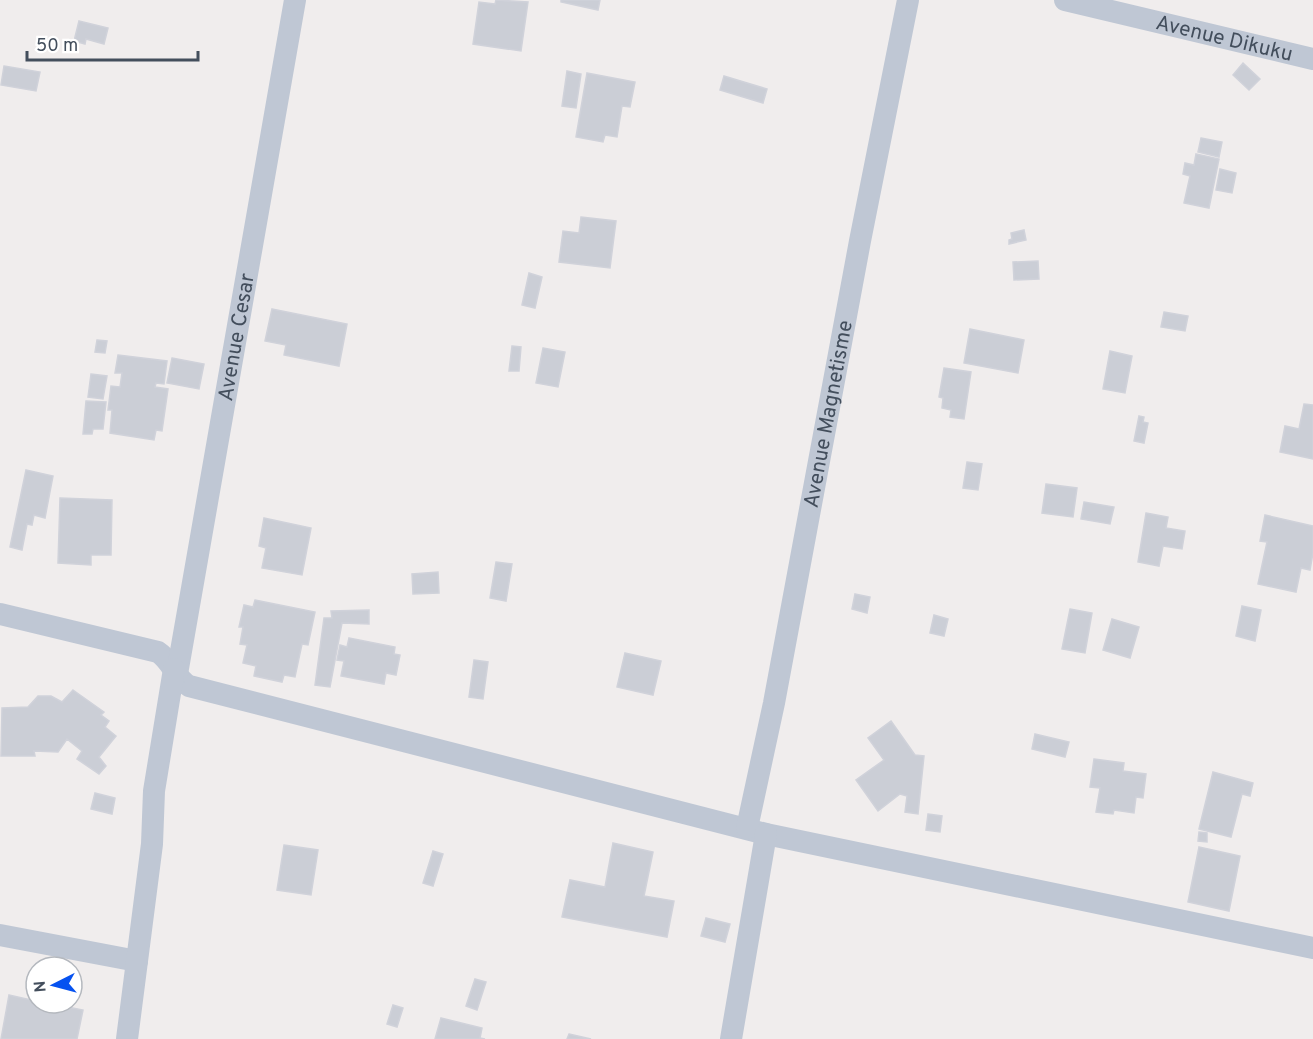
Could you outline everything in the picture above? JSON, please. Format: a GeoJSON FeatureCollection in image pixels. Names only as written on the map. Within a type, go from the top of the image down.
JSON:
{"type":"FeatureCollection","features":[{"type":"Feature","properties":{"kind":"street","name":"Avenue Cesar"},"geometry":{"type":"LineString","coordinates":[[127,1039],[152,844],[154,791],[295,0]]}},
{"type":"Feature","properties":{"kind":"street","name":"Avenue Magnetisme"},"geometry":{"type":"LineString","coordinates":[[731,1039],[774,703],[908,0]]}},
{"type":"Feature","properties":{"kind":"street","name":"Avenue Dikuku"},"geometry":{"type":"LineString","coordinates":[[1065,0],[1313,58]]}},
{"type":"Feature","properties":{"kind":"street"},"geometry":{"type":"LineString","coordinates":[[0,614],[158,652],[167,658],[189,686],[757,831],[1313,948]]}},
{"type":"Feature","properties":{"kind":"street"},"geometry":{"type":"LineString","coordinates":[[0,935],[137,961]]}},
{"type":"Feature","properties":{"kind":"building"},"geometry":{"type":"Polygon","coordinates":[[[496,0],[528,2],[521,51],[473,44],[479,2],[495,4],[496,0]]]}},
{"type":"Feature","properties":{"kind":"building"},"geometry":{"type":"Polygon","coordinates":[[[561,0],[600,0],[598,10],[561,2],[561,0]]]}},
{"type":"Feature","properties":{"kind":"building"},"geometry":{"type":"Polygon","coordinates":[[[79,21],[108,28],[104,44],[86,39],[85,44],[74,41],[79,21]]]}},
{"type":"Feature","properties":{"kind":"building"},"geometry":{"type":"Polygon","coordinates":[[[1243,63],[1260,79],[1249,90],[1233,75],[1243,63]]]}},
{"type":"Feature","properties":{"kind":"building"},"geometry":{"type":"Polygon","coordinates":[[[4,66],[40,72],[36,91],[1,85],[4,66]]]}},
{"type":"Feature","properties":{"kind":"building"},"geometry":{"type":"Polygon","coordinates":[[[567,71],[581,74],[576,108],[562,106],[567,71]]]}},
{"type":"Feature","properties":{"kind":"building"},"geometry":{"type":"Polygon","coordinates":[[[587,73],[635,82],[630,107],[622,106],[617,137],[605,135],[603,142],[576,137],[587,73]]]}},
{"type":"Feature","properties":{"kind":"building"},"geometry":{"type":"Polygon","coordinates":[[[724,76],[767,89],[763,103],[720,90],[724,76]]]}},
{"type":"Feature","properties":{"kind":"building"},"geometry":{"type":"Polygon","coordinates":[[[1201,138],[1222,142],[1219,157],[1198,152],[1201,138]]]}},
{"type":"Feature","properties":{"kind":"building"},"geometry":{"type":"Polygon","coordinates":[[[1196,154],[1219,159],[1209,208],[1184,203],[1190,176],[1183,174],[1185,163],[1194,165],[1196,154]]]}},
{"type":"Feature","properties":{"kind":"building"},"geometry":{"type":"Polygon","coordinates":[[[1220,169],[1236,173],[1232,193],[1216,190],[1220,169]]]}},
{"type":"Feature","properties":{"kind":"building"},"geometry":{"type":"Polygon","coordinates":[[[581,217],[616,221],[610,268],[559,262],[563,231],[579,233],[581,217]]]}},
{"type":"Feature","properties":{"kind":"building"},"geometry":{"type":"Polygon","coordinates":[[[1024,230],[1026,240],[1009,244],[1009,240],[1012,239],[1011,233],[1024,230]]]}},
{"type":"Feature","properties":{"kind":"building"},"geometry":{"type":"Polygon","coordinates":[[[1038,261],[1039,279],[1014,280],[1013,262],[1038,261]]]}},
{"type":"Feature","properties":{"kind":"building"},"geometry":{"type":"Polygon","coordinates":[[[529,273],[542,277],[535,308],[522,305],[529,273]]]}},
{"type":"Feature","properties":{"kind":"building"},"geometry":{"type":"Polygon","coordinates":[[[272,309],[347,324],[339,366],[284,355],[286,345],[265,341],[272,309]]]}},
{"type":"Feature","properties":{"kind":"building"},"geometry":{"type":"Polygon","coordinates":[[[1164,312],[1188,316],[1185,331],[1161,327],[1164,312]]]}},
{"type":"Feature","properties":{"kind":"building"},"geometry":{"type":"Polygon","coordinates":[[[970,329],[1024,340],[1018,373],[964,363],[970,329]]]}},
{"type":"Feature","properties":{"kind":"building"},"geometry":{"type":"Polygon","coordinates":[[[97,340],[107,341],[105,353],[95,352],[97,340]]]}},
{"type":"Feature","properties":{"kind":"building"},"geometry":{"type":"Polygon","coordinates":[[[512,346],[521,347],[519,371],[509,371],[512,346]]]}},
{"type":"Feature","properties":{"kind":"building"},"geometry":{"type":"Polygon","coordinates":[[[543,348],[565,352],[558,387],[536,383],[543,348]]]}},
{"type":"Feature","properties":{"kind":"building"},"geometry":{"type":"Polygon","coordinates":[[[1110,351],[1132,356],[1125,393],[1103,389],[1110,351]]]}},
{"type":"Feature","properties":{"kind":"building"},"geometry":{"type":"Polygon","coordinates":[[[118,355],[167,361],[164,384],[156,383],[155,387],[168,389],[162,431],[156,430],[154,440],[110,433],[112,410],[108,410],[111,386],[120,387],[122,373],[115,373],[118,355]]]}},
{"type":"Feature","properties":{"kind":"building"},"geometry":{"type":"Polygon","coordinates":[[[172,358],[204,364],[199,389],[167,383],[172,358]]]}},
{"type":"Feature","properties":{"kind":"building"},"geometry":{"type":"Polygon","coordinates":[[[944,368],[971,372],[964,419],[950,417],[951,410],[942,408],[943,398],[939,397],[944,368]]]}},
{"type":"Feature","properties":{"kind":"building"},"geometry":{"type":"Polygon","coordinates":[[[91,374],[107,376],[103,399],[88,397],[91,374]]]}},
{"type":"Feature","properties":{"kind":"building"},"geometry":{"type":"Polygon","coordinates":[[[86,401],[106,402],[103,429],[93,429],[92,434],[83,434],[86,401]]]}},
{"type":"Feature","properties":{"kind":"building"},"geometry":{"type":"Polygon","coordinates":[[[1304,404],[1313,405],[1313,459],[1280,452],[1285,426],[1299,429],[1304,404]]]}},
{"type":"Feature","properties":{"kind":"building"},"geometry":{"type":"Polygon","coordinates":[[[1139,416],[1144,417],[1143,422],[1148,423],[1144,443],[1134,441],[1139,416]]]}},
{"type":"Feature","properties":{"kind":"building"},"geometry":{"type":"Polygon","coordinates":[[[967,462],[982,464],[978,490],[963,488],[967,462]]]}},
{"type":"Feature","properties":{"kind":"building"},"geometry":{"type":"Polygon","coordinates":[[[26,470],[53,476],[45,518],[34,515],[32,525],[27,524],[22,550],[10,547],[26,470]]]}},
{"type":"Feature","properties":{"kind":"building"},"geometry":{"type":"Polygon","coordinates":[[[1046,484],[1077,488],[1073,517],[1042,513],[1046,484]]]}},
{"type":"Feature","properties":{"kind":"building"},"geometry":{"type":"Polygon","coordinates":[[[60,498],[112,500],[111,555],[91,555],[91,565],[58,563],[60,498]]]}},
{"type":"Feature","properties":{"kind":"building"},"geometry":{"type":"Polygon","coordinates":[[[1084,502],[1114,507],[1110,524],[1081,519],[1084,502]]]}},
{"type":"Feature","properties":{"kind":"building"},"geometry":{"type":"Polygon","coordinates":[[[1146,513],[1168,517],[1166,528],[1185,531],[1182,549],[1163,546],[1159,566],[1138,562],[1146,513]]]}},
{"type":"Feature","properties":{"kind":"building"},"geometry":{"type":"Polygon","coordinates":[[[1265,515],[1313,526],[1313,553],[1310,570],[1301,568],[1296,592],[1258,584],[1267,542],[1260,541],[1265,515]]]}},
{"type":"Feature","properties":{"kind":"building"},"geometry":{"type":"Polygon","coordinates":[[[264,518],[311,528],[302,575],[262,568],[266,548],[259,546],[264,518]]]}},
{"type":"Feature","properties":{"kind":"building"},"geometry":{"type":"Polygon","coordinates":[[[496,562],[512,564],[506,601],[490,598],[496,562]]]}},
{"type":"Feature","properties":{"kind":"building"},"geometry":{"type":"Polygon","coordinates":[[[438,572],[439,593],[413,594],[412,574],[438,572]]]}},
{"type":"Feature","properties":{"kind":"building"},"geometry":{"type":"Polygon","coordinates":[[[855,594],[870,597],[867,613],[852,609],[855,594]]]}},
{"type":"Feature","properties":{"kind":"building"},"geometry":{"type":"Polygon","coordinates":[[[255,600],[315,612],[308,645],[302,644],[295,677],[284,675],[282,682],[254,676],[256,666],[243,663],[247,645],[240,644],[243,627],[239,627],[244,605],[253,607],[255,600]]]}},
{"type":"Feature","properties":{"kind":"building"},"geometry":{"type":"Polygon","coordinates":[[[1242,606],[1261,610],[1255,641],[1236,636],[1242,606]]]}},
{"type":"Feature","properties":{"kind":"building"},"geometry":{"type":"Polygon","coordinates":[[[1070,609],[1092,613],[1085,653],[1062,649],[1070,609]]]}},
{"type":"Feature","properties":{"kind":"building"},"geometry":{"type":"Polygon","coordinates":[[[369,610],[369,624],[342,623],[330,687],[315,685],[324,618],[332,618],[331,611],[369,610]]]}},
{"type":"Feature","properties":{"kind":"building"},"geometry":{"type":"Polygon","coordinates":[[[934,615],[948,619],[944,636],[930,633],[934,615]]]}},
{"type":"Feature","properties":{"kind":"building"},"geometry":{"type":"Polygon","coordinates":[[[1112,619],[1139,627],[1130,658],[1103,650],[1112,619]]]}},
{"type":"Feature","properties":{"kind":"building"},"geometry":{"type":"Polygon","coordinates":[[[349,638],[395,647],[394,654],[400,655],[396,675],[386,673],[384,684],[341,676],[344,661],[337,660],[340,645],[347,647],[349,638]]]}},
{"type":"Feature","properties":{"kind":"building"},"geometry":{"type":"Polygon","coordinates":[[[625,653],[661,661],[653,695],[617,687],[625,653]]]}},
{"type":"Feature","properties":{"kind":"building"},"geometry":{"type":"Polygon","coordinates":[[[474,660],[488,662],[483,699],[469,697],[474,660]]]}},
{"type":"Feature","properties":{"kind":"building"},"geometry":{"type":"Polygon","coordinates":[[[73,690],[104,712],[101,715],[109,721],[105,727],[116,736],[99,757],[106,766],[99,774],[77,759],[82,751],[67,739],[58,752],[34,751],[35,756],[1,756],[2,708],[28,707],[38,696],[51,696],[62,702],[73,690]]]}},
{"type":"Feature","properties":{"kind":"building"},"geometry":{"type":"Polygon","coordinates":[[[891,721],[915,755],[924,756],[918,814],[905,812],[907,796],[900,794],[878,811],[856,780],[884,760],[868,738],[891,721]]]}},
{"type":"Feature","properties":{"kind":"building"},"geometry":{"type":"Polygon","coordinates":[[[1035,734],[1069,742],[1065,757],[1032,749],[1035,734]]]}},
{"type":"Feature","properties":{"kind":"building"},"geometry":{"type":"Polygon","coordinates":[[[1094,759],[1124,763],[1123,771],[1146,774],[1143,798],[1136,797],[1134,813],[1114,810],[1113,814],[1096,812],[1100,788],[1090,787],[1094,759]]]}},
{"type":"Feature","properties":{"kind":"building"},"geometry":{"type":"Polygon","coordinates":[[[1213,772],[1253,783],[1250,796],[1242,794],[1231,837],[1199,829],[1213,772]]]}},
{"type":"Feature","properties":{"kind":"building"},"geometry":{"type":"Polygon","coordinates":[[[95,793],[115,798],[112,814],[91,809],[95,793]]]}},
{"type":"Feature","properties":{"kind":"building"},"geometry":{"type":"Polygon","coordinates":[[[928,814],[942,816],[940,832],[926,830],[928,814]]]}},
{"type":"Feature","properties":{"kind":"building"},"geometry":{"type":"Polygon","coordinates":[[[1199,832],[1207,833],[1207,842],[1198,841],[1199,832]]]}},
{"type":"Feature","properties":{"kind":"building"},"geometry":{"type":"Polygon","coordinates":[[[613,843],[653,852],[644,896],[674,901],[667,937],[562,917],[570,880],[605,887],[613,843]]]}},
{"type":"Feature","properties":{"kind":"building"},"geometry":{"type":"Polygon","coordinates":[[[284,845],[318,850],[311,895],[277,890],[284,845]]]}},
{"type":"Feature","properties":{"kind":"building"},"geometry":{"type":"Polygon","coordinates":[[[1199,847],[1240,856],[1229,911],[1188,902],[1199,847]]]}},
{"type":"Feature","properties":{"kind":"building"},"geometry":{"type":"Polygon","coordinates":[[[433,851],[443,854],[433,886],[423,883],[433,851]]]}},
{"type":"Feature","properties":{"kind":"building"},"geometry":{"type":"Polygon","coordinates":[[[706,918],[730,924],[725,942],[701,936],[706,918]]]}},
{"type":"Feature","properties":{"kind":"building"},"geometry":{"type":"Polygon","coordinates":[[[475,979],[486,982],[477,1010],[466,1006],[475,979]]]}},
{"type":"Feature","properties":{"kind":"building"},"geometry":{"type":"Polygon","coordinates":[[[9,995],[24,998],[24,1015],[82,1015],[77,1039],[1,1039],[9,995]]]}},
{"type":"Feature","properties":{"kind":"building"},"geometry":{"type":"Polygon","coordinates":[[[393,1005],[403,1008],[397,1027],[387,1024],[393,1005]]]}},
{"type":"Feature","properties":{"kind":"building"},"geometry":{"type":"Polygon","coordinates":[[[441,1018],[482,1028],[480,1038],[485,1039],[435,1039],[441,1018]]]}},
{"type":"Feature","properties":{"kind":"building"},"geometry":{"type":"Polygon","coordinates":[[[569,1034],[591,1039],[567,1039],[569,1034]]]}}]}
